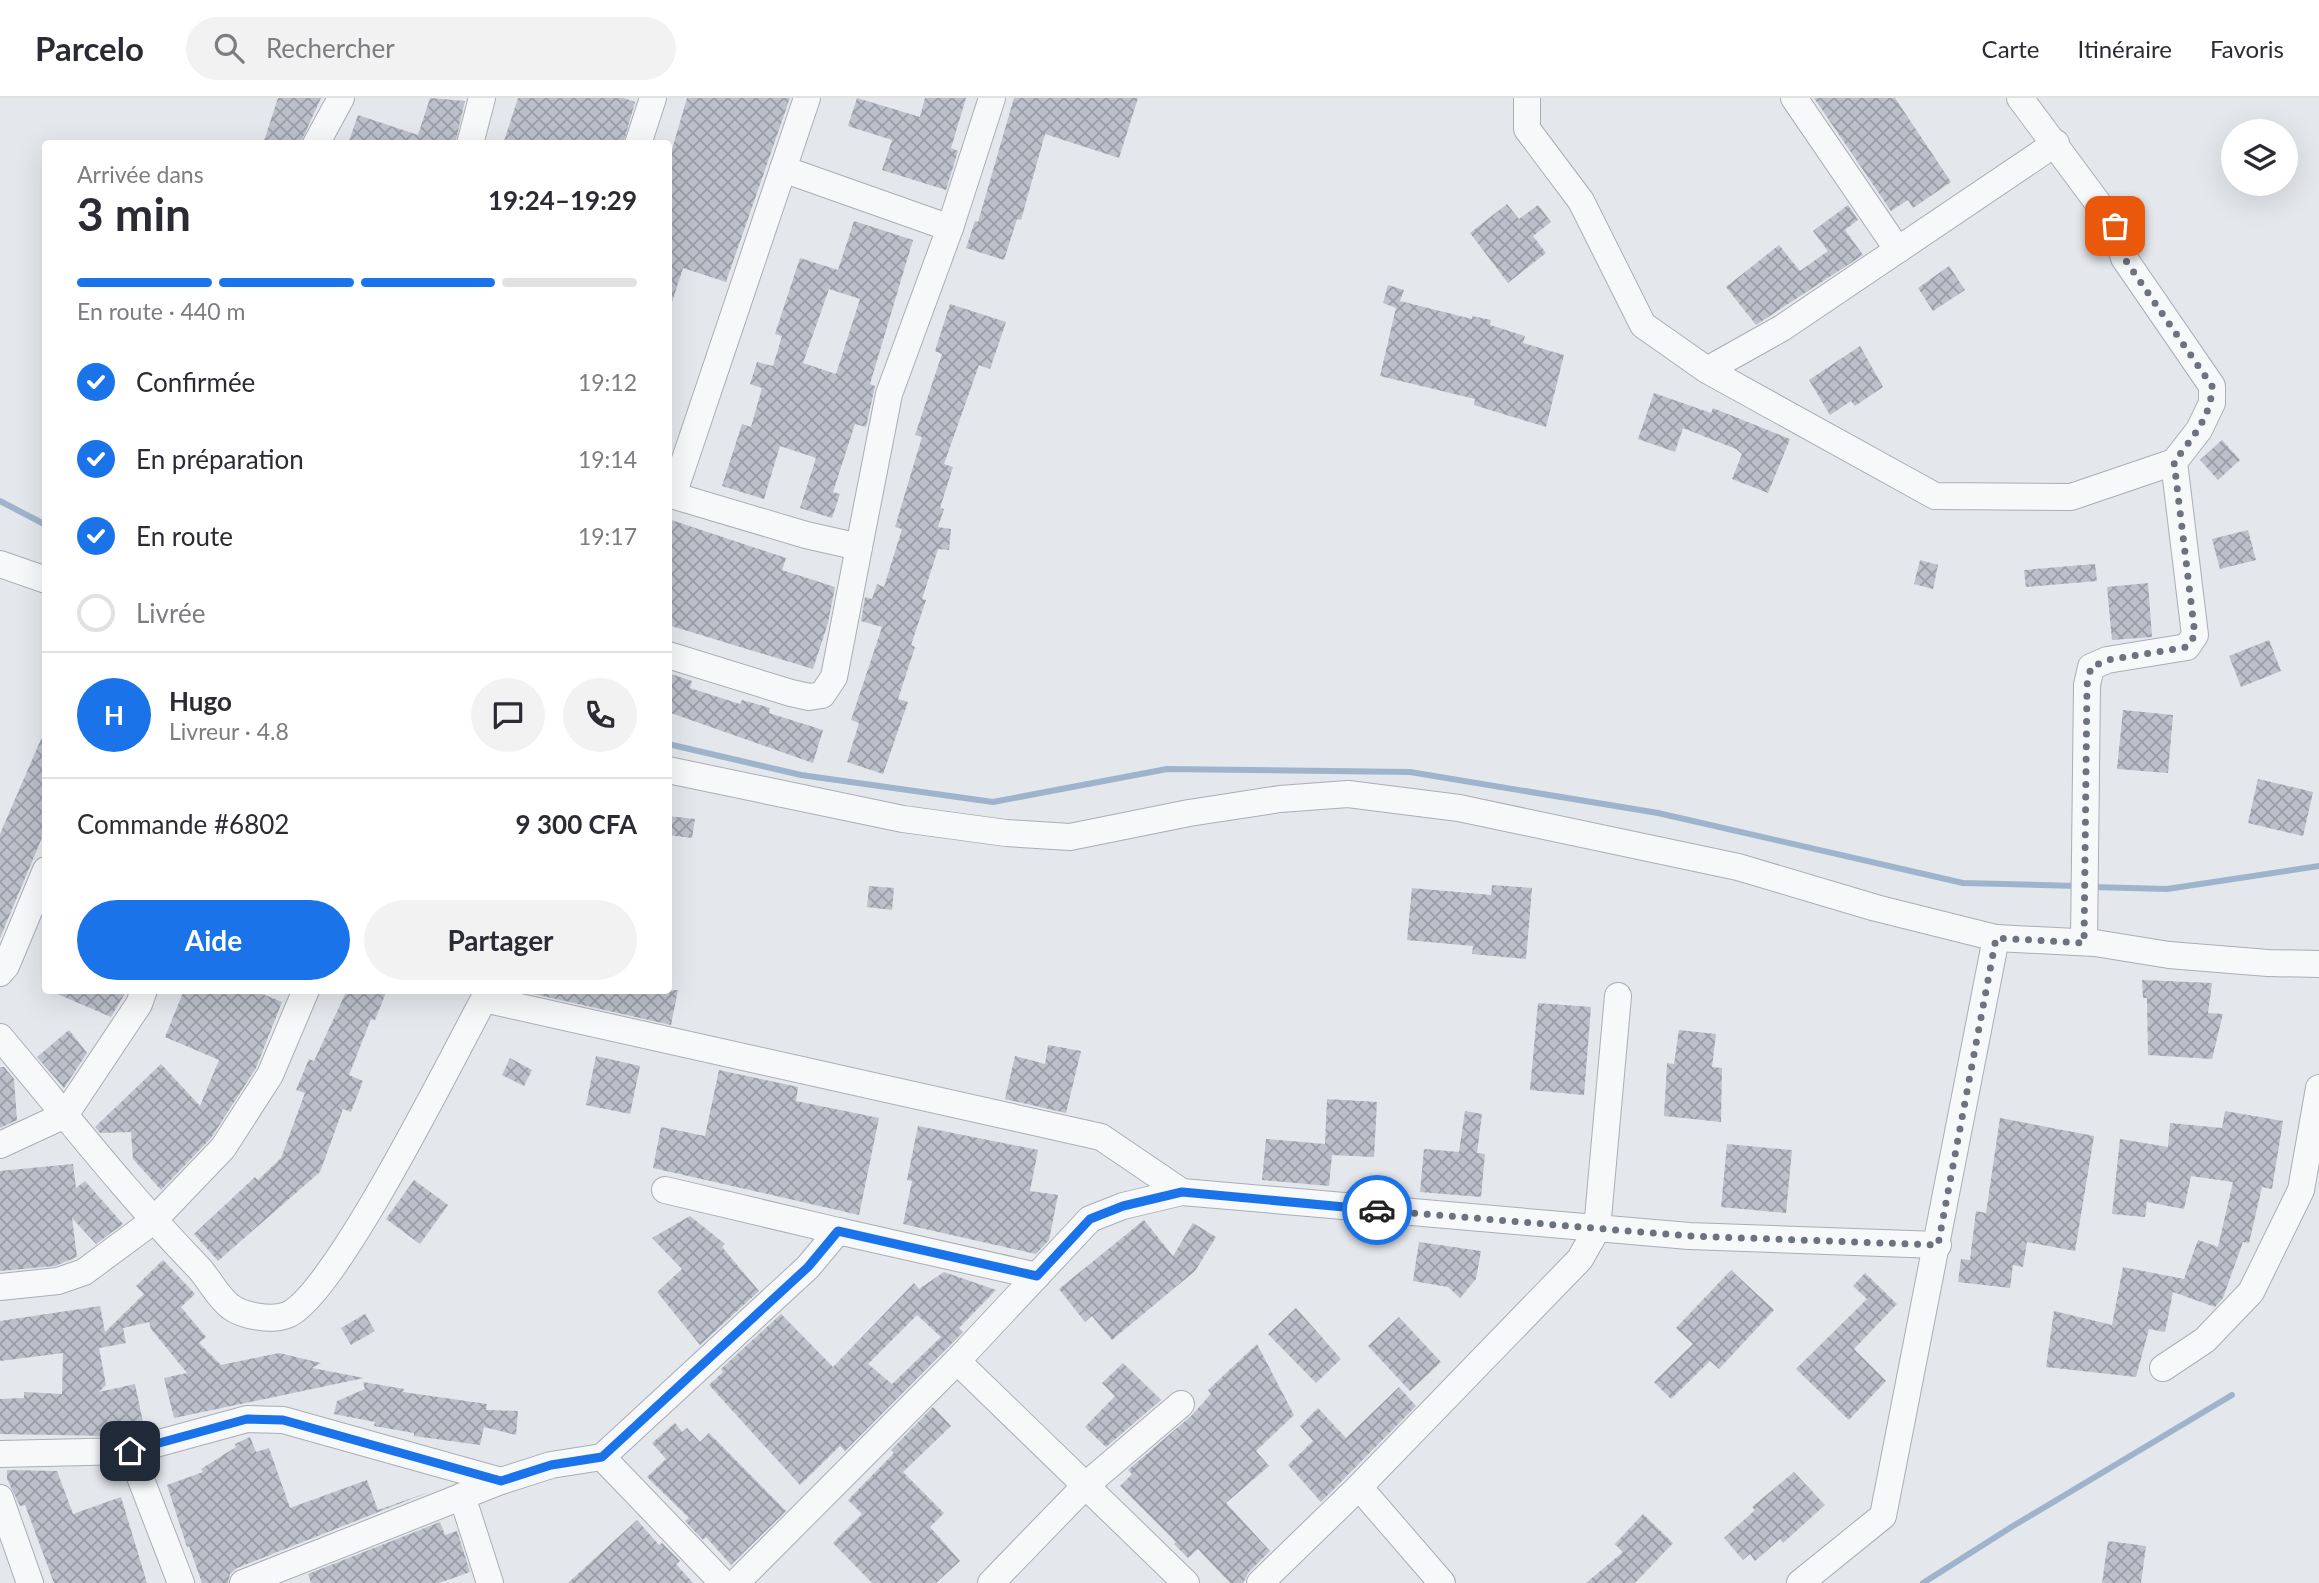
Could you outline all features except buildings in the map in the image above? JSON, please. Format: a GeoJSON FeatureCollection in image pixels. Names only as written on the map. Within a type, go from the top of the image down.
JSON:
{"type":"FeatureCollection","features":[{"type":"Feature","properties":{"kind":"street"},"geometry":{"type":"LineString","coordinates":[[318,140],[341,98]]}},
{"type":"Feature","properties":{"kind":"street"},"geometry":{"type":"LineString","coordinates":[[471,140],[482,98]]}},
{"type":"Feature","properties":{"kind":"street"},"geometry":{"type":"LineString","coordinates":[[639,140],[653,98]]}},
{"type":"Feature","properties":{"kind":"street"},"geometry":{"type":"LineString","coordinates":[[672,491],[807,98]]}},
{"type":"Feature","properties":{"kind":"street"},"geometry":{"type":"LineString","coordinates":[[672,656],[809,697],[822,695],[834,677],[889,394],[950,228],[992,98]]}},
{"type":"Feature","properties":{"kind":"street"},"geometry":{"type":"LineString","coordinates":[[1527,98],[1527,129],[1581,201],[1643,325],[1707,370],[1935,496],[2071,497],[2174,462],[2199,430],[2212,403],[2212,386],[2124,258],[2115,226],[2020,98]]}},
{"type":"Feature","properties":{"kind":"street"},"geometry":{"type":"LineString","coordinates":[[1794,98],[1898,250]]}},
{"type":"Feature","properties":{"kind":"street"},"geometry":{"type":"LineString","coordinates":[[1707,370],[1782,328],[2056,143]]}},
{"type":"Feature","properties":{"kind":"street"},"geometry":{"type":"LineString","coordinates":[[783,169],[950,228]]}},
{"type":"Feature","properties":{"kind":"street"},"geometry":{"type":"LineString","coordinates":[[2084,943],[2087,685],[2091,667],[2108,660],[2187,647],[2195,635],[2174,462]]}},
{"type":"Feature","properties":{"kind":"street"},"geometry":{"type":"LineString","coordinates":[[672,494],[806,535],[859,547]]}},
{"type":"Feature","properties":{"kind":"street"},"geometry":{"type":"LineString","coordinates":[[0,564],[42,579]]}},
{"type":"Feature","properties":{"kind":"street"},"geometry":{"type":"LineString","coordinates":[[672,771],[903,819],[1006,833],[1070,837],[1241,805],[1348,794],[1460,808],[1738,867],[1876,908],[1996,938],[2084,943],[2181,956],[2267,963],[2319,964]]}},
{"type":"Feature","properties":{"kind":"street"},"geometry":{"type":"LineString","coordinates":[[0,973],[27,922],[42,881]]}},
{"type":"Feature","properties":{"kind":"street"},"geometry":{"type":"LineString","coordinates":[[1800,1583],[1883,1516],[1996,938]]}},
{"type":"Feature","properties":{"kind":"street"},"geometry":{"type":"LineString","coordinates":[[0,1145],[65,1115],[139,1004],[143,994]]}},
{"type":"Feature","properties":{"kind":"street"},"geometry":{"type":"LineString","coordinates":[[0,1287],[58,1281],[84,1272],[153,1221],[223,1148],[270,1075],[304,994]]}},
{"type":"Feature","properties":{"kind":"street"},"geometry":{"type":"LineString","coordinates":[[1260,1583],[1359,1487],[1580,1259],[1597,1229],[1618,996]]}},
{"type":"Feature","properties":{"kind":"street"},"geometry":{"type":"LineString","coordinates":[[0,1038],[153,1221],[202,1272],[229,1306],[243,1314],[284,1317],[303,1307],[344,1253],[484,999],[1101,1137],[1182,1192]]}},
{"type":"Feature","properties":{"kind":"street"},"geometry":{"type":"LineString","coordinates":[[2163,1368],[2205,1340],[2251,1292],[2301,1191],[2319,1088]]}},
{"type":"Feature","properties":{"kind":"street"},"geometry":{"type":"LineString","coordinates":[[666,1190],[1037,1276]]}},
{"type":"Feature","properties":{"kind":"street"},"geometry":{"type":"LineString","coordinates":[[736,1583],[957,1361],[1090,1219],[1123,1206],[1182,1192],[1689,1236],[1938,1245]]}},
{"type":"Feature","properties":{"kind":"street"},"geometry":{"type":"LineString","coordinates":[[243,1583],[501,1481],[551,1465],[602,1457],[808,1267],[838,1231]]}},
{"type":"Feature","properties":{"kind":"street"},"geometry":{"type":"LineString","coordinates":[[957,1361],[1186,1583]]}},
{"type":"Feature","properties":{"kind":"street"},"geometry":{"type":"LineString","coordinates":[[991,1583],[1086,1485],[1181,1404]]}},
{"type":"Feature","properties":{"kind":"street"},"geometry":{"type":"LineString","coordinates":[[0,1454],[130,1451],[247,1419],[283,1420],[501,1481]]}},
{"type":"Feature","properties":{"kind":"street"},"geometry":{"type":"LineString","coordinates":[[130,1451],[181,1583]]}},
{"type":"Feature","properties":{"kind":"street"},"geometry":{"type":"LineString","coordinates":[[602,1457],[723,1583]]}},
{"type":"Feature","properties":{"kind":"street"},"geometry":{"type":"LineString","coordinates":[[1359,1487],[1442,1583]]}},
{"type":"Feature","properties":{"kind":"street"},"geometry":{"type":"LineString","coordinates":[[462,1496],[490,1583]]}},
{"type":"Feature","properties":{"kind":"street"},"geometry":{"type":"LineString","coordinates":[[0,1498],[30,1583]]}},
{"type":"Feature","properties":{"kind":"waterway"},"geometry":{"type":"LineString","coordinates":[[0,501],[42,523]]}},
{"type":"Feature","properties":{"kind":"waterway"},"geometry":{"type":"LineString","coordinates":[[672,745],[801,775],[993,802],[1167,769],[1410,772],[1658,813],[1963,883],[2078,886]]}},
{"type":"Feature","properties":{"kind":"waterway"},"geometry":{"type":"LineString","coordinates":[[2092,887],[2167,889],[2319,866]]}},
{"type":"Feature","properties":{"kind":"waterway"},"geometry":{"type":"LineString","coordinates":[[1923,1583],[2232,1395]]}},
{"type":"Feature","properties":{"kind":"way so far"},"geometry":{"type":"LineString","coordinates":[[1377,1210],[1689,1236],[1938,1245],[1987,972],[1996,938],[2084,943],[2087,685],[2091,667],[2108,660],[2187,647],[2195,635],[2174,462],[2199,430],[2212,403],[2212,386],[2124,258],[2115,226]]}},
{"type":"Feature","properties":{"kind":"route"},"geometry":{"type":"LineString","coordinates":[[130,1451],[247,1419],[283,1420],[501,1481],[551,1465],[602,1457],[808,1267],[838,1231],[1037,1276],[1090,1219],[1123,1206],[1182,1192],[1377,1210]]}}]}
